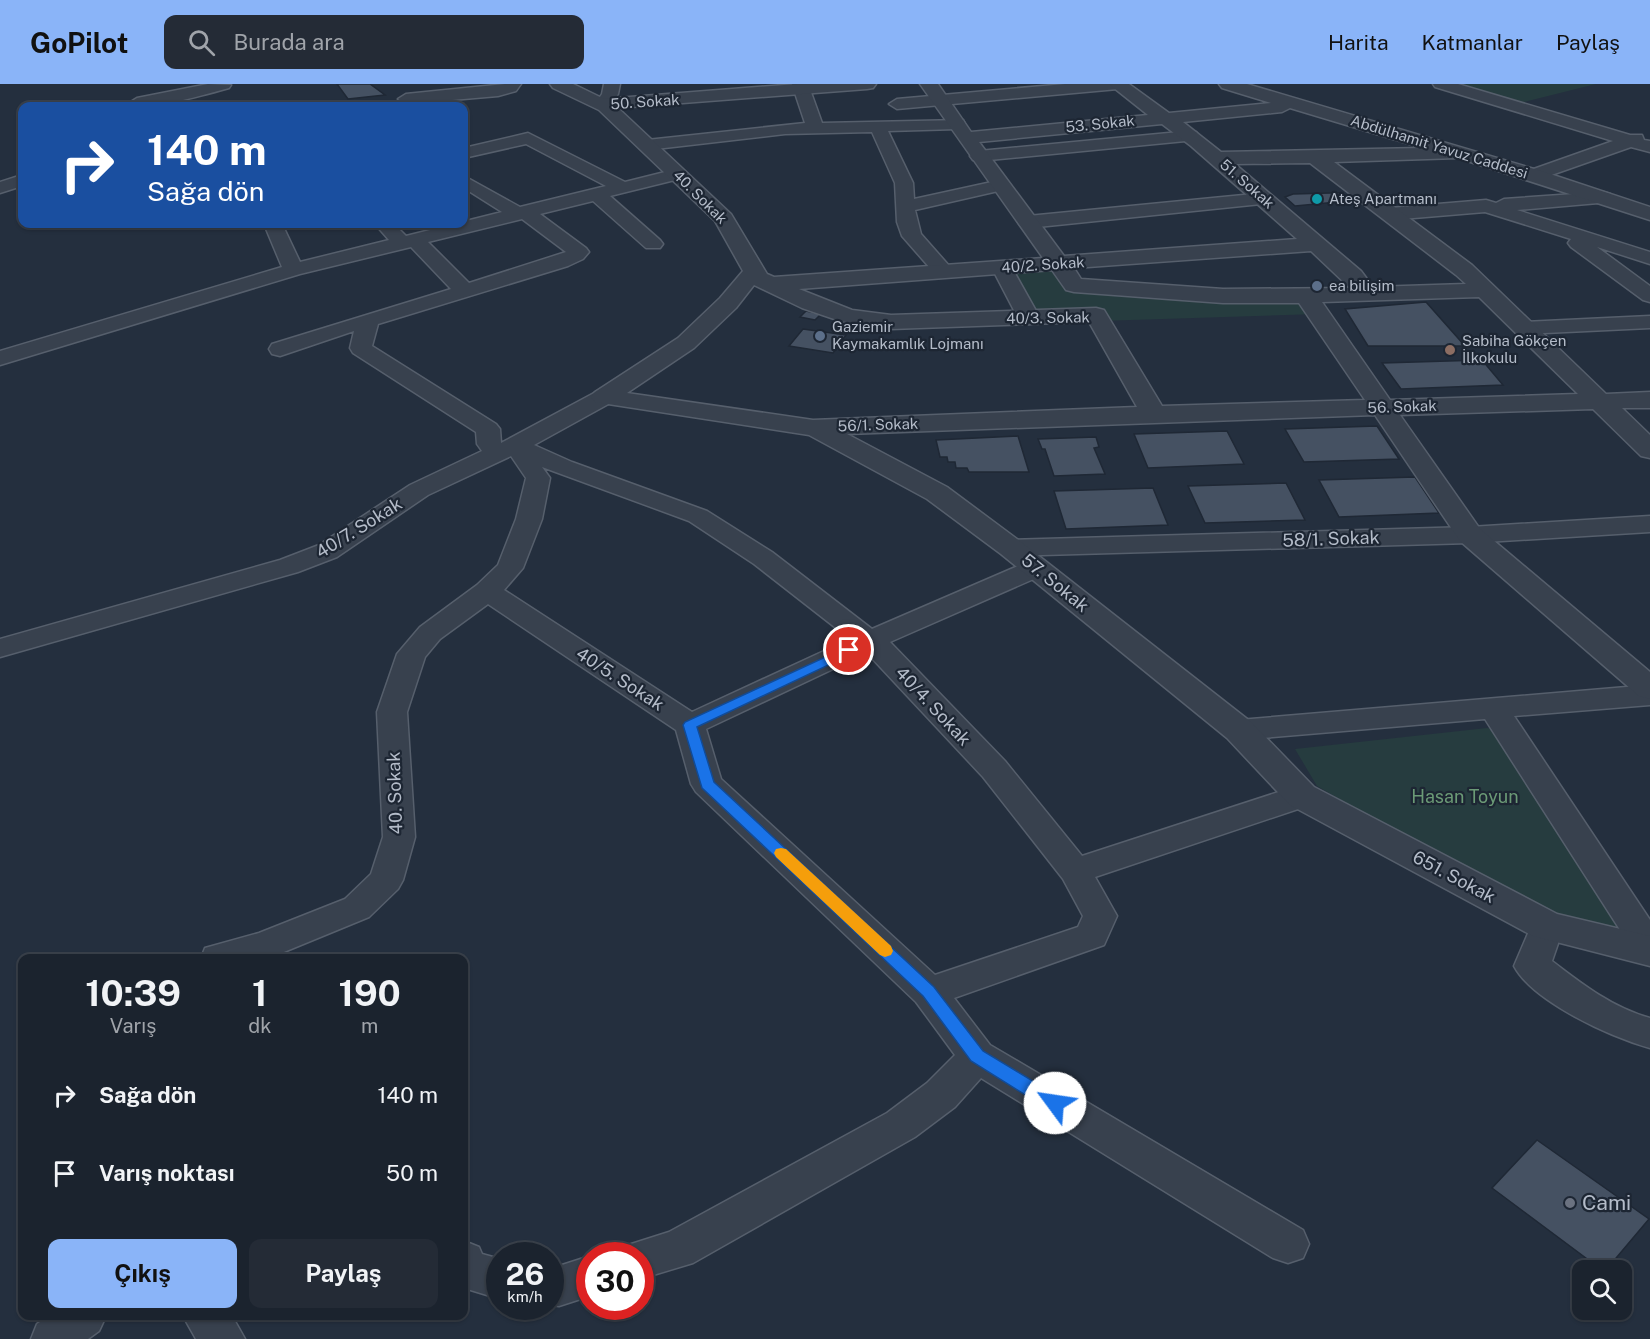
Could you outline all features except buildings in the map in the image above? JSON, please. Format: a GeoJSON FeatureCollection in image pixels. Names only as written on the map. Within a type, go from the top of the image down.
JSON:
{"type":"FeatureCollection","features":[{"type":"Feature","properties":{"kind":"street"},"geometry":{"type":"LineString","coordinates":[[408,97],[498,91],[513,84]]}},
{"type":"Feature","properties":{"kind":"street","name":"40. Sokak"},"geometry":{"type":"LineString","coordinates":[[560,84],[603,104],[647,145],[681,163],[724,218],[762,277]]}},
{"type":"Feature","properties":{"kind":"street"},"geometry":{"type":"LineString","coordinates":[[603,104],[610,94],[612,84]]}},
{"type":"Feature","properties":{"kind":"street","name":"50. Sokak"},"geometry":{"type":"LineString","coordinates":[[603,104],[801,87],[867,84]]}},
{"type":"Feature","properties":{"kind":"street"},"geometry":{"type":"LineString","coordinates":[[929,84],[1096,315]]}},
{"type":"Feature","properties":{"kind":"street"},"geometry":{"type":"LineString","coordinates":[[897,104],[1118,84]]}},
{"type":"Feature","properties":{"kind":"street","name":"51. Sokak"},"geometry":{"type":"LineString","coordinates":[[1118,84],[1190,136],[1353,276],[1367,294]]}},
{"type":"Feature","properties":{"kind":"street","name":"Abdülhamit Yavuz Caddesi"},"geometry":{"type":"LineString","coordinates":[[1228,84],[1534,175],[1650,214]]}},
{"type":"Feature","properties":{"kind":"street"},"geometry":{"type":"LineString","coordinates":[[1441,84],[1650,147]]}},
{"type":"Feature","properties":{"kind":"street"},"geometry":{"type":"LineString","coordinates":[[801,87],[815,128]]}},
{"type":"Feature","properties":{"kind":"street"},"geometry":{"type":"LineString","coordinates":[[143,102],[223,90]]}},
{"type":"Feature","properties":{"kind":"street","name":"53. Sokak"},"geometry":{"type":"LineString","coordinates":[[961,131],[1164,118],[1298,105]]}},
{"type":"Feature","properties":{"kind":"street"},"geometry":{"type":"LineString","coordinates":[[647,145],[815,128],[878,127],[961,131]]}},
{"type":"Feature","properties":{"kind":"street"},"geometry":{"type":"LineString","coordinates":[[878,127],[904,183],[907,222],[912,236],[944,272]]}},
{"type":"Feature","properties":{"kind":"street"},"geometry":{"type":"LineString","coordinates":[[1534,175],[1650,135]]}},
{"type":"Feature","properties":{"kind":"street"},"geometry":{"type":"LineString","coordinates":[[979,156],[1190,136]]}},
{"type":"Feature","properties":{"kind":"street"},"geometry":{"type":"LineString","coordinates":[[468,152],[528,138],[623,188]]}},
{"type":"Feature","properties":{"kind":"street"},"geometry":{"type":"LineString","coordinates":[[468,227],[623,188],[681,163],[715,153]]}},
{"type":"Feature","properties":{"kind":"street"},"geometry":{"type":"LineString","coordinates":[[1216,158],[1315,158],[1456,153]]}},
{"type":"Feature","properties":{"kind":"street"},"geometry":{"type":"LineString","coordinates":[[1315,158],[1464,270],[1650,450]]}},
{"type":"Feature","properties":{"kind":"street"},"geometry":{"type":"LineString","coordinates":[[0,188],[18,181]]}},
{"type":"Feature","properties":{"kind":"street"},"geometry":{"type":"LineString","coordinates":[[280,349],[561,262],[579,252],[521,213],[468,183]]}},
{"type":"Feature","properties":{"kind":"street"},"geometry":{"type":"LineString","coordinates":[[906,206],[1001,185]]}},
{"type":"Feature","properties":{"kind":"street"},"geometry":{"type":"LineString","coordinates":[[596,194],[653,244]]}},
{"type":"Feature","properties":{"kind":"street"},"geometry":{"type":"LineString","coordinates":[[1390,214],[1603,198]]}},
{"type":"Feature","properties":{"kind":"street"},"geometry":{"type":"LineString","coordinates":[[1028,222],[1264,199]]}},
{"type":"Feature","properties":{"kind":"street"},"geometry":{"type":"LineString","coordinates":[[1486,206],[1650,258]]}},
{"type":"Feature","properties":{"kind":"street"},"geometry":{"type":"LineString","coordinates":[[275,228],[293,270]]}},
{"type":"Feature","properties":{"kind":"street"},"geometry":{"type":"LineString","coordinates":[[390,228],[465,291]]}},
{"type":"Feature","properties":{"kind":"street"},"geometry":{"type":"LineString","coordinates":[[0,358],[139,314],[293,270],[463,228]]}},
{"type":"Feature","properties":{"kind":"street"},"geometry":{"type":"LineString","coordinates":[[1559,229],[1650,296]]}},
{"type":"Feature","properties":{"kind":"street","name":"40/2. Sokak"},"geometry":{"type":"LineString","coordinates":[[762,277],[944,272],[1316,244]]}},
{"type":"Feature","properties":{"kind":"street"},"geometry":{"type":"LineString","coordinates":[[1002,268],[1029,318]]}},
{"type":"Feature","properties":{"kind":"street"},"geometry":{"type":"LineString","coordinates":[[506,449],[604,397],[686,343],[728,303],[762,277]]}},
{"type":"Feature","properties":{"kind":"street","name":"40/3. Sokak"},"geometry":{"type":"LineString","coordinates":[[762,277],[835,312],[874,320],[1096,315],[1154,414]]}},
{"type":"Feature","properties":{"kind":"street","name":"40/3. Sokak"},"geometry":{"type":"LineString","coordinates":[[1074,285],[1312,305],[1367,294],[1485,290]]}},
{"type":"Feature","properties":{"kind":"street"},"geometry":{"type":"LineString","coordinates":[[1312,305],[1385,408],[1470,535],[1650,689]]}},
{"type":"Feature","properties":{"kind":"street"},"geometry":{"type":"LineString","coordinates":[[369,320],[362,337],[361,348],[488,429],[489,444],[506,449],[538,478],[529,519],[510,568],[487,591]]}},
{"type":"Feature","properties":{"kind":"street"},"geometry":{"type":"LineString","coordinates":[[1524,328],[1650,322]]}},
{"type":"Feature","properties":{"kind":"street","name":"56/1. Sokak"},"geometry":{"type":"LineString","coordinates":[[604,397],[813,428],[1154,414]]}},
{"type":"Feature","properties":{"kind":"street","name":"56. Sokak"},"geometry":{"type":"LineString","coordinates":[[1154,414],[1650,400]]}},
{"type":"Feature","properties":{"kind":"street","name":"57. Sokak"},"geometry":{"type":"LineString","coordinates":[[813,428],[937,493],[1036,568],[1239,730],[1276,768]]}},
{"type":"Feature","properties":{"kind":"street","name":"40/4. Sokak"},"geometry":{"type":"LineString","coordinates":[[506,449],[698,516],[763,558],[869,640],[994,769],[1075,871]]}},
{"type":"Feature","properties":{"kind":"street","name":"40/7. Sokak"},"geometry":{"type":"LineString","coordinates":[[0,648],[289,566],[328,551],[419,490],[506,449]]}},
{"type":"Feature","properties":{"kind":"street","name":"58/1. Sokak"},"geometry":{"type":"LineString","coordinates":[[1011,549],[1470,535],[1650,524]]}},
{"type":"Feature","properties":{"kind":"street"},"geometry":{"type":"LineString","coordinates":[[1036,568],[869,640],[690,725],[707,784],[929,992],[977,1056],[1288,1244]]}},
{"type":"Feature","properties":{"kind":"street","name":"40. Sokak"},"geometry":{"type":"LineString","coordinates":[[232,954],[267,944],[357,908],[386,880],[399,837],[392,712],[411,654],[430,633],[487,591]]}},
{"type":"Feature","properties":{"kind":"street","name":"40/5. Sokak"},"geometry":{"type":"LineString","coordinates":[[487,591],[690,725]]}},
{"type":"Feature","properties":{"kind":"street"},"geometry":{"type":"LineString","coordinates":[[1239,730],[1650,695]]}},
{"type":"Feature","properties":{"kind":"street"},"geometry":{"type":"LineString","coordinates":[[1494,710],[1650,950]]}},
{"type":"Feature","properties":{"kind":"street","name":"651. Sokak"},"geometry":{"type":"LineString","coordinates":[[1276,768],[1302,796],[1547,926],[1650,950]]}},
{"type":"Feature","properties":{"kind":"street"},"geometry":{"type":"LineString","coordinates":[[929,992],[1092,936],[1100,916],[1075,871],[1302,796]]}},
{"type":"Feature","properties":{"kind":"street"},"geometry":{"type":"LineString","coordinates":[[1547,926],[1532,966],[1580,1003],[1632,1029],[1650,1033]]}},
{"type":"Feature","properties":{"kind":"street"},"geometry":{"type":"LineString","coordinates":[[654,1256],[678,1249],[900,1125],[941,1095],[977,1056]]}},
{"type":"Feature","properties":{"kind":"street"},"geometry":{"type":"LineString","coordinates":[[468,1270],[486,1275]]}},
{"type":"Feature","properties":{"kind":"street"},"geometry":{"type":"LineString","coordinates":[[53,1339],[79,1320]]}},
{"type":"Feature","properties":{"kind":"street"},"geometry":{"type":"LineString","coordinates":[[208,1320],[223,1339]]}},
{"type":"Feature","properties":{"kind":"green space"},"geometry":{"type":"Polygon","coordinates":[[[1454,84],[1596,84],[1520,103],[1454,84]]]}},
{"type":"Feature","properties":{"kind":"green space"},"geometry":{"type":"Polygon","coordinates":[[[1059,264],[1074,285],[1306,296],[1318,314],[1100,321],[1029,318],[1002,268],[1059,264]]]}},
{"type":"Feature","properties":{"kind":"green space","name":"Hasan Toyun"},"geometry":{"type":"Polygon","coordinates":[[[1487,728],[1500,730],[1636,949],[1458,868],[1317,786],[1295,749],[1487,728]]]}},
{"type":"Feature","properties":{"kind":"slow traffic"},"geometry":{"type":"LineString","coordinates":[[781,853],[885,951]]}},
{"type":"Feature","properties":{"kind":"place","name":"Ateş Apartmanı"},"geometry":{"type":"Point","coordinates":[1317,199]}},
{"type":"Feature","properties":{"kind":"place","name":"ea bilişim"},"geometry":{"type":"Point","coordinates":[1317,286]}},
{"type":"Feature","properties":{"kind":"place","name":"Gaziemir Kaymakamlık Lojmanı"},"geometry":{"type":"Point","coordinates":[820,336]}},
{"type":"Feature","properties":{"kind":"place","name":"Sabiha Gökçen İlkokulu"},"geometry":{"type":"Point","coordinates":[1450,350]}},
{"type":"Feature","properties":{"kind":"place","name":"Cami"},"geometry":{"type":"Point","coordinates":[1570,1203]}},
{"type":"Feature","properties":{"kind":"route"},"geometry":{"type":"LineString","coordinates":[[849,650],[690,725],[707,784],[929,992],[977,1056],[1055,1103]]}}]}
